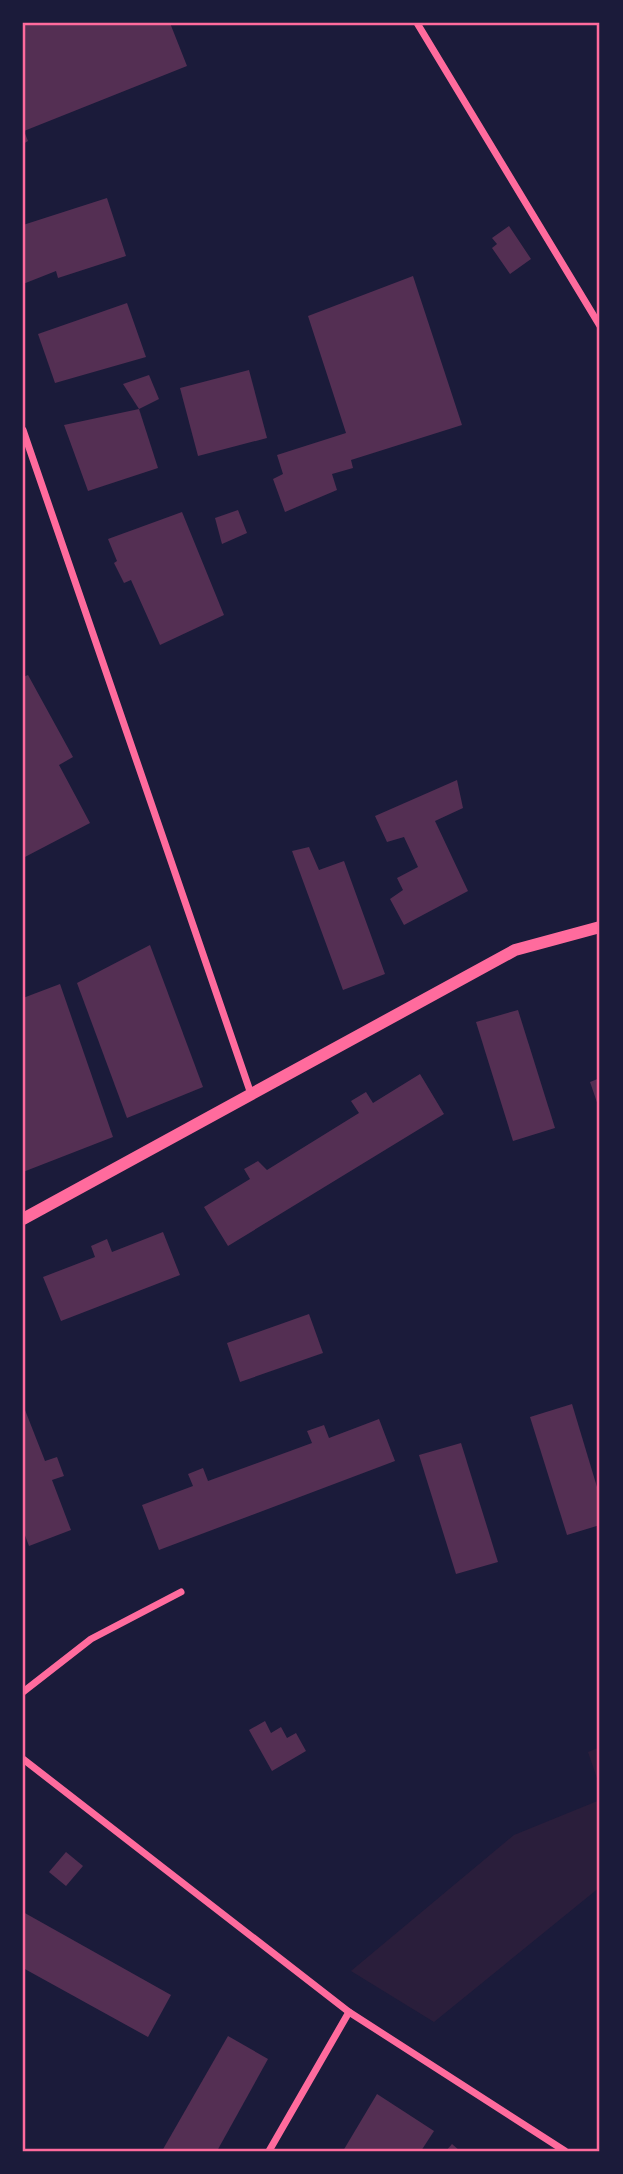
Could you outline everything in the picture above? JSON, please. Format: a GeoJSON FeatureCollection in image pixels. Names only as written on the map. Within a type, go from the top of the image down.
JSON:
{"type":"FeatureCollection","features":[{"type":"Feature","properties":{"kind":"street"},"geometry":{"type":"LineString","coordinates":[[417,23],[600,327]]}},
{"type":"Feature","properties":{"kind":"street"},"geometry":{"type":"LineString","coordinates":[[23,430],[251,1094]]}},
{"type":"Feature","properties":{"kind":"street"},"geometry":{"type":"LineString","coordinates":[[23,1219],[515,950],[600,927]]}},
{"type":"Feature","properties":{"kind":"street"},"geometry":{"type":"LineString","coordinates":[[23,1692],[91,1639],[181,1592]]}},
{"type":"Feature","properties":{"kind":"street"},"geometry":{"type":"LineString","coordinates":[[23,1759],[349,2012],[565,2151]]}},
{"type":"Feature","properties":{"kind":"street"},"geometry":{"type":"LineString","coordinates":[[269,2151],[349,2012]]}},
{"type":"Feature","properties":{"kind":"shaded area"},"geometry":{"type":"Polygon","coordinates":[[[600,1747],[600,1787],[588,1752],[600,1747]]]}},
{"type":"Feature","properties":{"kind":"shaded area"},"geometry":{"type":"Polygon","coordinates":[[[600,1800],[600,1887],[434,2022],[351,1971],[514,1835],[600,1800]]]}},
{"type":"Feature","properties":{"kind":"building"},"geometry":{"type":"Polygon","coordinates":[[[23,23],[170,23],[187,66],[24,131],[28,141],[23,144],[23,23]]]}},
{"type":"Feature","properties":{"kind":"building"},"geometry":{"type":"Polygon","coordinates":[[[107,198],[126,256],[58,278],[56,271],[23,284],[23,225],[107,198]]]}},
{"type":"Feature","properties":{"kind":"building"},"geometry":{"type":"Polygon","coordinates":[[[509,226],[531,259],[510,274],[492,248],[497,244],[492,238],[509,226]]]}},
{"type":"Feature","properties":{"kind":"building"},"geometry":{"type":"Polygon","coordinates":[[[413,276],[462,425],[351,460],[353,468],[332,474],[337,490],[285,512],[273,479],[283,474],[277,455],[346,433],[308,316],[413,276]]]}},
{"type":"Feature","properties":{"kind":"building"},"geometry":{"type":"Polygon","coordinates":[[[127,303],[146,357],[55,383],[38,334],[127,303]]]}},
{"type":"Feature","properties":{"kind":"building"},"geometry":{"type":"Polygon","coordinates":[[[249,370],[267,438],[198,456],[180,388],[249,370]]]}},
{"type":"Feature","properties":{"kind":"building"},"geometry":{"type":"Polygon","coordinates":[[[149,375],[159,399],[139,409],[123,384],[149,375]]]}},
{"type":"Feature","properties":{"kind":"building"},"geometry":{"type":"Polygon","coordinates":[[[139,409],[158,468],[88,491],[64,425],[139,409]]]}},
{"type":"Feature","properties":{"kind":"building"},"geometry":{"type":"Polygon","coordinates":[[[238,510],[247,533],[222,544],[215,518],[238,510]]]}},
{"type":"Feature","properties":{"kind":"building"},"geometry":{"type":"Polygon","coordinates":[[[182,512],[224,615],[160,645],[131,580],[124,583],[114,563],[117,561],[108,539],[182,512]]]}},
{"type":"Feature","properties":{"kind":"building"},"geometry":{"type":"Polygon","coordinates":[[[28,675],[73,757],[59,765],[90,823],[23,858],[23,677],[28,675]]]}},
{"type":"Feature","properties":{"kind":"building"},"geometry":{"type":"Polygon","coordinates":[[[457,780],[463,808],[435,821],[468,891],[404,925],[390,899],[403,890],[397,878],[418,867],[404,837],[387,842],[375,816],[457,780]]]}},
{"type":"Feature","properties":{"kind":"building"},"geometry":{"type":"Polygon","coordinates":[[[309,847],[319,870],[344,861],[385,974],[343,990],[292,851],[309,847]]]}},
{"type":"Feature","properties":{"kind":"building"},"geometry":{"type":"Polygon","coordinates":[[[150,945],[203,1087],[127,1118],[77,983],[150,945]]]}},
{"type":"Feature","properties":{"kind":"building"},"geometry":{"type":"Polygon","coordinates":[[[60,984],[113,1137],[23,1172],[23,998],[60,984]]]}},
{"type":"Feature","properties":{"kind":"building"},"geometry":{"type":"Polygon","coordinates":[[[518,1010],[555,1128],[513,1141],[476,1022],[518,1010]]]}},
{"type":"Feature","properties":{"kind":"building"},"geometry":{"type":"Polygon","coordinates":[[[420,1074],[444,1114],[228,1246],[204,1207],[250,1179],[244,1169],[258,1161],[267,1170],[359,1113],[351,1101],[366,1092],[373,1103],[420,1074]]]}},
{"type":"Feature","properties":{"kind":"building"},"geometry":{"type":"Polygon","coordinates":[[[600,1078],[600,1111],[590,1082],[600,1078]]]}},
{"type":"Feature","properties":{"kind":"building"},"geometry":{"type":"Polygon","coordinates":[[[163,1232],[180,1275],[61,1321],[43,1277],[95,1257],[91,1246],[107,1239],[112,1252],[163,1232]]]}},
{"type":"Feature","properties":{"kind":"building"},"geometry":{"type":"Polygon","coordinates":[[[309,1314],[323,1353],[240,1382],[227,1343],[309,1314]]]}},
{"type":"Feature","properties":{"kind":"building"},"geometry":{"type":"Polygon","coordinates":[[[572,1404],[600,1497],[600,1525],[567,1535],[530,1417],[572,1404]]]}},
{"type":"Feature","properties":{"kind":"building"},"geometry":{"type":"Polygon","coordinates":[[[25,1410],[45,1461],[57,1457],[64,1476],[52,1480],[71,1530],[29,1546],[23,1530],[25,1410]]]}},
{"type":"Feature","properties":{"kind":"building"},"geometry":{"type":"Polygon","coordinates":[[[379,1419],[395,1461],[159,1550],[142,1505],[193,1486],[188,1474],[203,1468],[208,1481],[312,1443],[307,1431],[324,1425],[329,1438],[379,1419]]]}},
{"type":"Feature","properties":{"kind":"building"},"geometry":{"type":"Polygon","coordinates":[[[461,1443],[498,1562],[456,1574],[419,1455],[461,1443]]]}},
{"type":"Feature","properties":{"kind":"building"},"geometry":{"type":"Polygon","coordinates":[[[265,1721],[271,1733],[281,1727],[287,1738],[296,1733],[306,1751],[272,1771],[249,1730],[265,1721]]]}},
{"type":"Feature","properties":{"kind":"building"},"geometry":{"type":"Polygon","coordinates":[[[66,1852],[83,1866],[66,1886],[49,1872],[66,1852]]]}},
{"type":"Feature","properties":{"kind":"building"},"geometry":{"type":"Polygon","coordinates":[[[23,1912],[171,1995],[148,2037],[23,1968],[23,1912]]]}},
{"type":"Feature","properties":{"kind":"building"},"geometry":{"type":"Polygon","coordinates":[[[228,2036],[268,2059],[217,2151],[162,2151],[228,2036]]]}},
{"type":"Feature","properties":{"kind":"building"},"geometry":{"type":"Polygon","coordinates":[[[377,2094],[434,2131],[421,2151],[343,2151],[377,2094]]]}},
{"type":"Feature","properties":{"kind":"building"},"geometry":{"type":"Polygon","coordinates":[[[452,2144],[460,2151],[446,2151],[452,2144]]]}}]}
